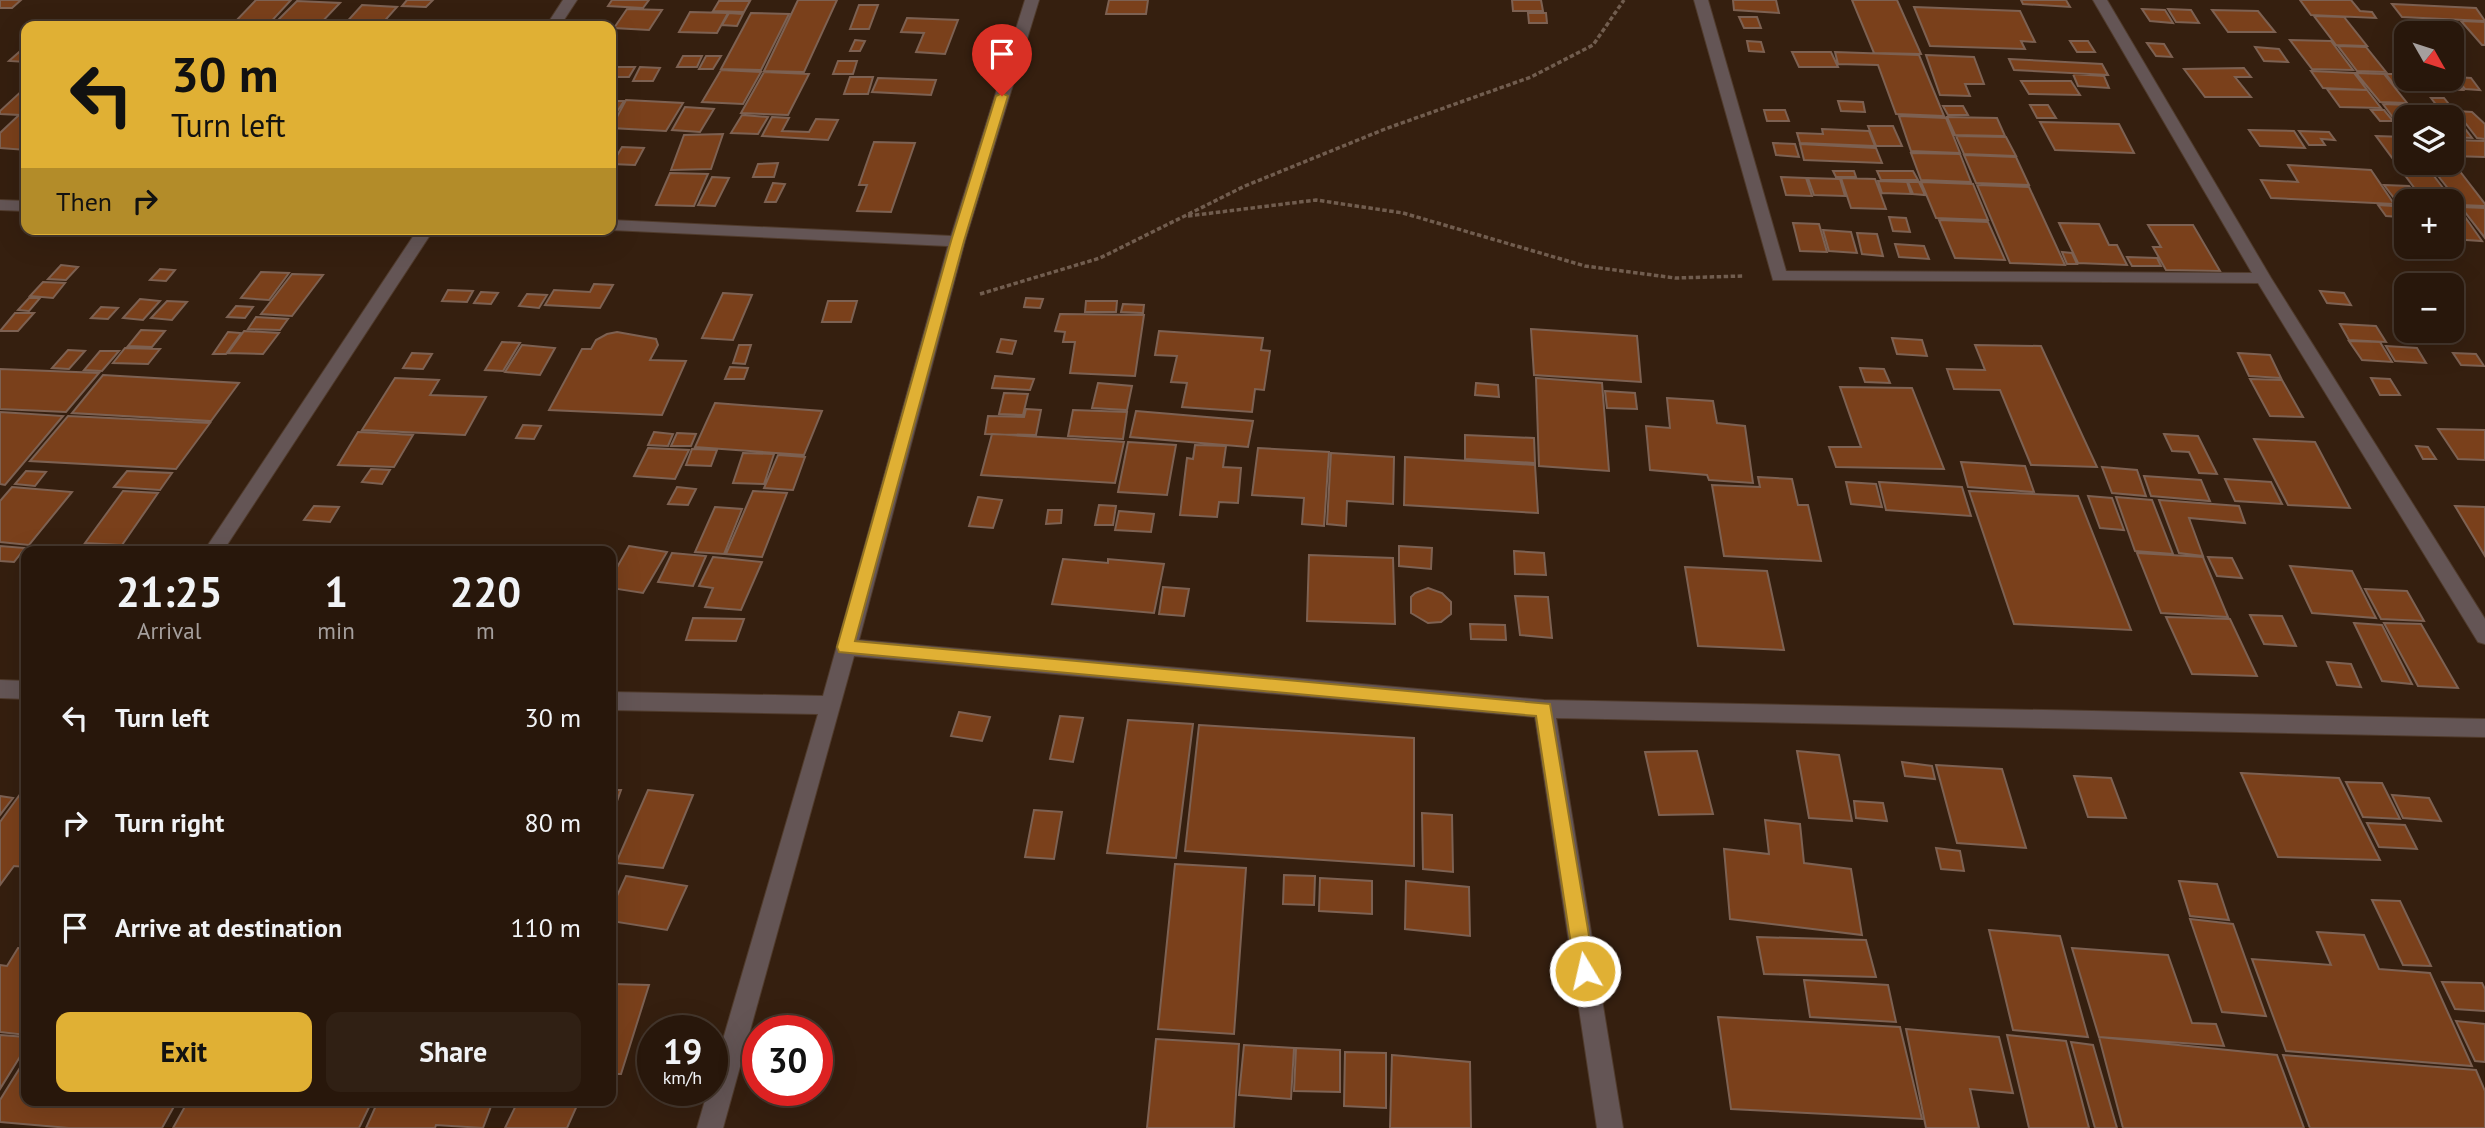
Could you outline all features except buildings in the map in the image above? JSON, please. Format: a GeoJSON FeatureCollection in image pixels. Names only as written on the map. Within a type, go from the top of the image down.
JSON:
{"type":"FeatureCollection","features":[{"type":"Feature","properties":{"kind":"street"},"geometry":{"type":"LineString","coordinates":[[557,21],[570,0]]}},
{"type":"Feature","properties":{"kind":"street"},"geometry":{"type":"LineString","coordinates":[[710,1128],[831,705],[957,241],[1032,0]]}},
{"type":"Feature","properties":{"kind":"street"},"geometry":{"type":"LineString","coordinates":[[1701,0],[1779,276],[2263,278]]}},
{"type":"Feature","properties":{"kind":"street"},"geometry":{"type":"LineString","coordinates":[[2100,0],[2263,278],[2485,636]]}},
{"type":"Feature","properties":{"kind":"street"},"geometry":{"type":"LineString","coordinates":[[0,205],[21,206]]}},
{"type":"Feature","properties":{"kind":"street"},"geometry":{"type":"LineString","coordinates":[[616,225],[957,241]]}},
{"type":"Feature","properties":{"kind":"street"},"geometry":{"type":"LineString","coordinates":[[216,546],[422,235]]}},
{"type":"Feature","properties":{"kind":"street"},"geometry":{"type":"LineString","coordinates":[[845,647],[1544,709],[2485,728]]}},
{"type":"Feature","properties":{"kind":"street"},"geometry":{"type":"LineString","coordinates":[[0,689],[21,690]]}},
{"type":"Feature","properties":{"kind":"street"},"geometry":{"type":"LineString","coordinates":[[616,701],[831,705]]}},
{"type":"Feature","properties":{"kind":"street"},"geometry":{"type":"LineString","coordinates":[[1544,709],[1610,1128]]}},
{"type":"Feature","properties":{"kind":"path"},"geometry":{"type":"LineString","coordinates":[[939,306],[1100,258],[1245,186],[1373,134],[1531,77],[1594,45],[1624,0]]}},
{"type":"Feature","properties":{"kind":"path"},"geometry":{"type":"LineString","coordinates":[[1184,217],[1316,200],[1402,213],[1585,266],[1675,278],[1779,276]]}},
{"type":"Feature","properties":{"kind":"route"},"geometry":{"type":"LineString","coordinates":[[1002,96],[957,241],[845,647],[1544,709],[1585,971]]}}]}
